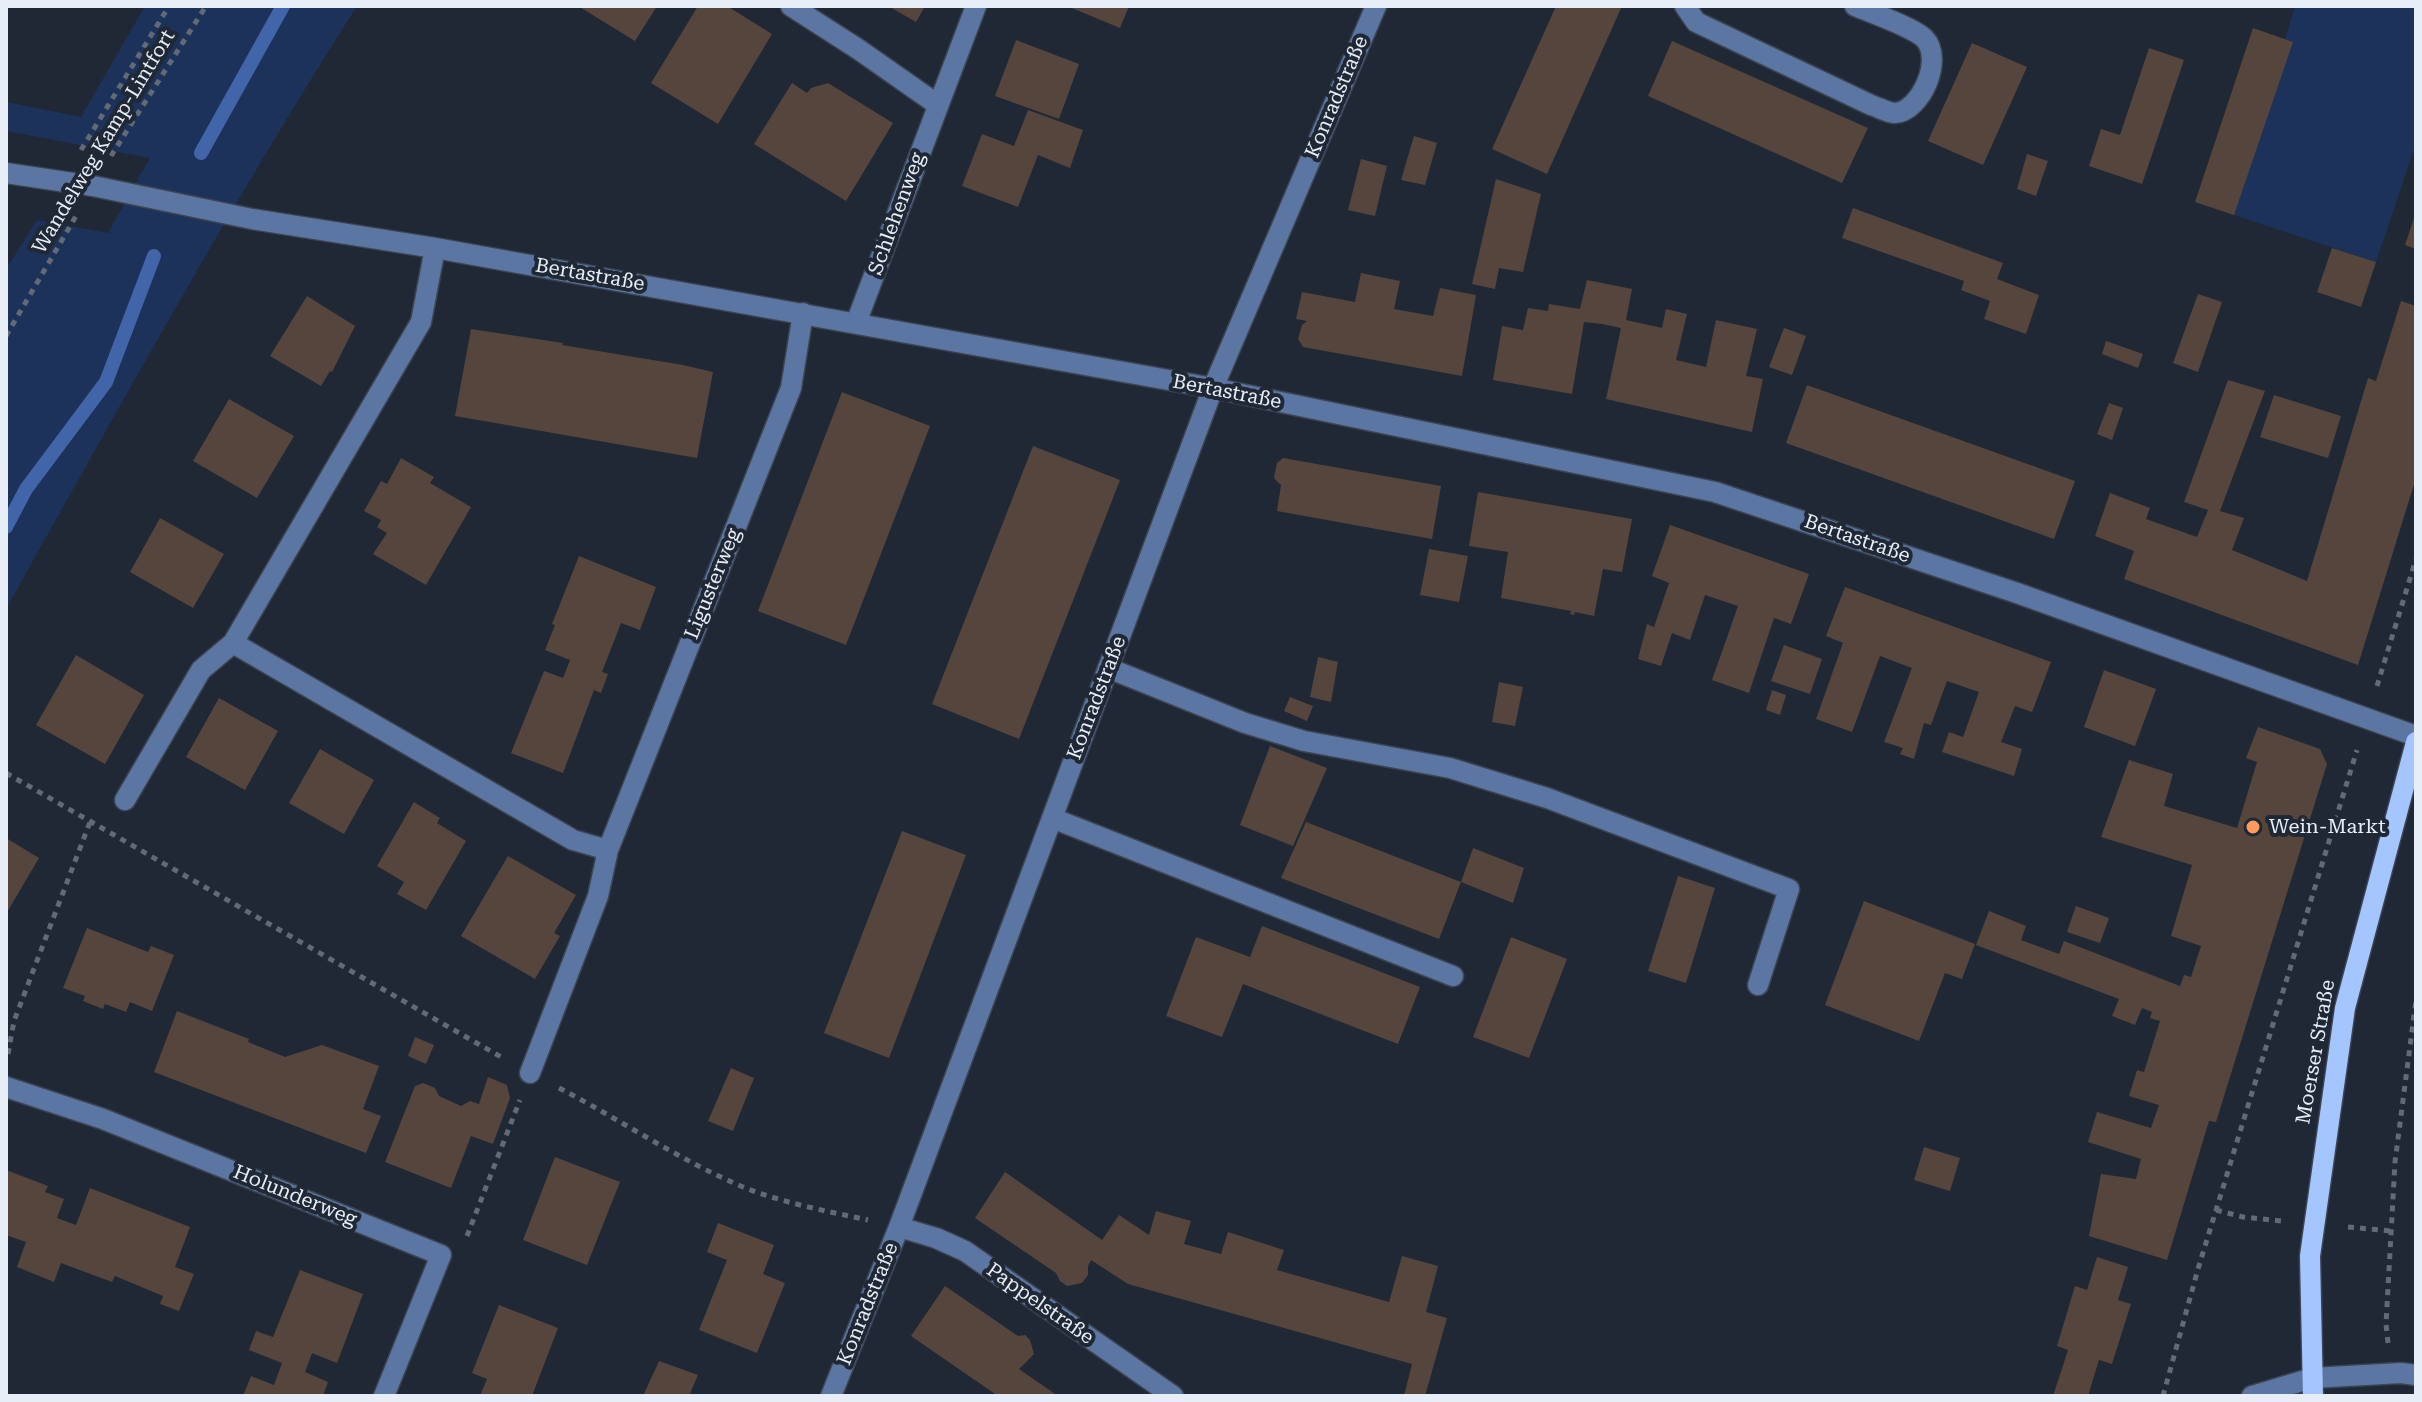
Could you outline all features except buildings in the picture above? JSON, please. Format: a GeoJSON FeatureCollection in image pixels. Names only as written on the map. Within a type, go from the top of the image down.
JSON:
{"type":"FeatureCollection","features":[{"type":"Feature","properties":{"kind":"main road","name":"Moerser Straße"},"geometry":{"type":"LineString","coordinates":[[2312,1387],[2310,1256],[2345,1008],[2416,739]]}},
{"type":"Feature","properties":{"kind":"street"},"geometry":{"type":"LineString","coordinates":[[791,6],[938,105]]}},
{"type":"Feature","properties":{"kind":"street","name":"Schlehenweg"},"geometry":{"type":"LineString","coordinates":[[856,323],[976,6]]}},
{"type":"Feature","properties":{"kind":"street","name":"Konradstraße"},"geometry":{"type":"LineString","coordinates":[[831,1396],[899,1227],[1213,388],[1376,6]]}},
{"type":"Feature","properties":{"kind":"street"},"geometry":{"type":"LineString","coordinates":[[1685,6],[1696,22],[1871,105],[1895,113],[1909,108],[1921,94],[1935,64],[1930,47],[1922,36],[1855,6]]}},
{"type":"Feature","properties":{"kind":"street","name":"Bertastraße"},"geometry":{"type":"LineString","coordinates":[[6,173],[93,186],[252,219],[435,248],[1213,388],[1715,492],[2017,593],[2367,718],[2416,739]]}},
{"type":"Feature","properties":{"kind":"street"},"geometry":{"type":"LineString","coordinates":[[125,800],[201,670],[233,643],[421,322],[435,248]]}},
{"type":"Feature","properties":{"kind":"street","name":"Ligusterweg"},"geometry":{"type":"LineString","coordinates":[[530,1073],[598,896],[608,850],[791,388],[803,313]]}},
{"type":"Feature","properties":{"kind":"street"},"geometry":{"type":"LineString","coordinates":[[233,643],[573,840],[608,850]]}},
{"type":"Feature","properties":{"kind":"street"},"geometry":{"type":"LineString","coordinates":[[1108,668],[1245,723],[1304,741],[1450,768],[1547,798],[1789,889],[1758,985]]}},
{"type":"Feature","properties":{"kind":"street"},"geometry":{"type":"LineString","coordinates":[[1052,818],[1453,976]]}},
{"type":"Feature","properties":{"kind":"street","name":"Holunderweg"},"geometry":{"type":"LineString","coordinates":[[6,1087],[103,1119],[441,1255]]}},
{"type":"Feature","properties":{"kind":"street","name":"Pappelstraße"},"geometry":{"type":"LineString","coordinates":[[899,1227],[965,1251],[1173,1396]]}},
{"type":"Feature","properties":{"kind":"street"},"geometry":{"type":"LineString","coordinates":[[384,1396],[441,1255]]}},
{"type":"Feature","properties":{"kind":"street"},"geometry":{"type":"LineString","coordinates":[[2252,1396],[2408,1374]]}},
{"type":"Feature","properties":{"kind":"path","name":"Wandelweg Kamp-Lintfort"},"geometry":{"type":"LineString","coordinates":[[61,182],[169,6]]}},
{"type":"Feature","properties":{"kind":"path","name":"Wandelweg Kamp-Lintfort"},"geometry":{"type":"LineString","coordinates":[[6,336],[93,186],[206,6]]}},
{"type":"Feature","properties":{"kind":"path"},"geometry":{"type":"LineString","coordinates":[[2163,1396],[2286,973],[2416,559]]}},
{"type":"Feature","properties":{"kind":"path"},"geometry":{"type":"LineString","coordinates":[[6,773],[691,1162],[746,1188],[815,1209],[899,1227]]}},
{"type":"Feature","properties":{"kind":"path"},"geometry":{"type":"LineString","coordinates":[[6,1064],[14,1021],[90,822]]}},
{"type":"Feature","properties":{"kind":"path"},"geometry":{"type":"LineString","coordinates":[[2408,1374],[2387,1339],[2386,1324],[2395,1162],[2416,1000]]}},
{"type":"Feature","properties":{"kind":"path"},"geometry":{"type":"LineString","coordinates":[[441,1255],[462,1249],[530,1073]]}},
{"type":"Feature","properties":{"kind":"shaded area"},"geometry":{"type":"Polygon","coordinates":[[[145,6],[357,6],[221,229],[6,609],[6,269],[37,220],[108,233],[150,158],[6,131],[6,102],[81,117],[145,6]]]}},
{"type":"Feature","properties":{"kind":"shaded area"},"geometry":{"type":"Polygon","coordinates":[[[2295,6],[2416,6],[2416,143],[2376,262],[2234,215],[2295,6]]]}},
{"type":"Feature","properties":{"kind":"waterway"},"geometry":{"type":"LineString","coordinates":[[201,153],[283,6]]}},
{"type":"Feature","properties":{"kind":"waterway"},"geometry":{"type":"LineString","coordinates":[[6,527],[26,489],[106,382],[154,256]]}},
{"type":"Feature","properties":{"kind":"place","name":"Wein-Markt"},"geometry":{"type":"Point","coordinates":[2253,827]}}]}
